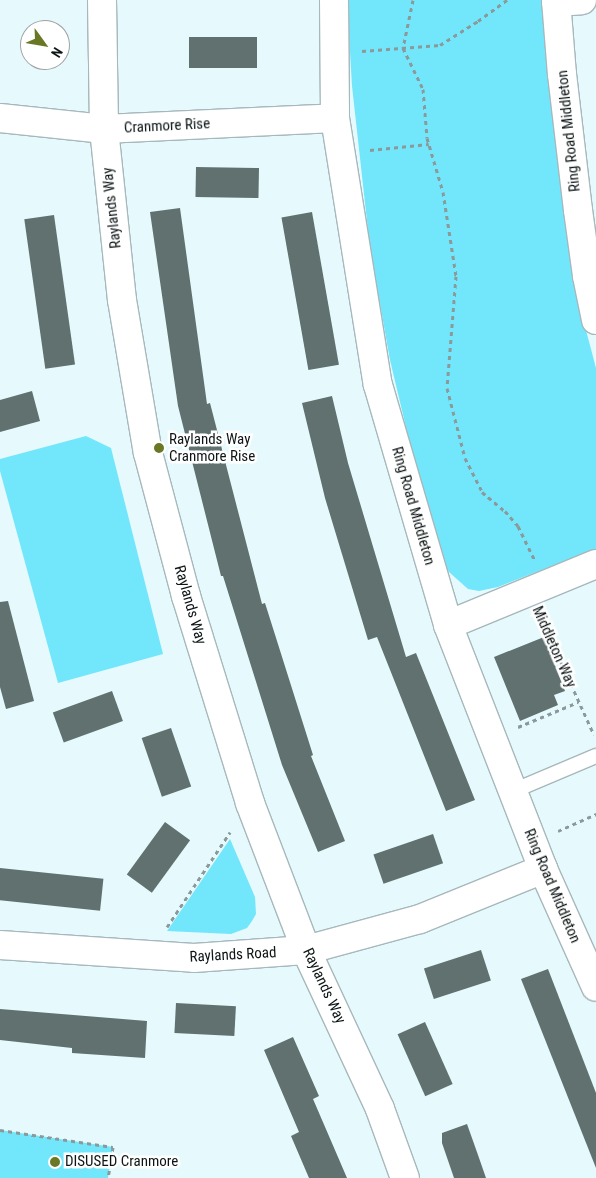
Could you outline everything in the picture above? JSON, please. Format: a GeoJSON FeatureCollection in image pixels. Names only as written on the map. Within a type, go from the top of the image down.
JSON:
{"type":"FeatureCollection","features":[{"type":"Feature","properties":{"kind":"street","name":"Raylands Way"},"geometry":{"type":"LineString","coordinates":[[102,0],[104,129],[122,300],[148,453],[186,596],[250,803],[306,950],[380,1109],[405,1178]]}},
{"type":"Feature","properties":{"kind":"street","name":"Ring Road Middleton"},"geometry":{"type":"LineString","coordinates":[[334,0],[335,118],[378,385],[448,625],[542,869],[596,987]]}},
{"type":"Feature","properties":{"kind":"street","name":"Ring Road Middleton"},"geometry":{"type":"LineString","coordinates":[[565,1],[562,74],[587,276],[596,320]]}},
{"type":"Feature","properties":{"kind":"street","name":"Cranmore Rise"},"geometry":{"type":"LineString","coordinates":[[0,118],[104,129],[335,118]]}},
{"type":"Feature","properties":{"kind":"street","name":"Middleton Way"},"geometry":{"type":"LineString","coordinates":[[448,625],[596,564]]}},
{"type":"Feature","properties":{"kind":"street","name":"Raylands Road"},"geometry":{"type":"LineString","coordinates":[[0,945],[194,958],[306,950],[420,919],[542,869]]}},
{"type":"Feature","properties":{"kind":"lane"},"geometry":{"type":"LineString","coordinates":[[513,791],[596,756]]}},
{"type":"Feature","properties":{"kind":"path"},"geometry":{"type":"LineString","coordinates":[[413,0],[403,48],[423,89],[429,144],[443,192],[456,276],[447,388],[465,458],[482,492],[506,511],[518,526],[538,588]]}},
{"type":"Feature","properties":{"kind":"path"},"geometry":{"type":"LineString","coordinates":[[334,53],[440,45],[478,22],[507,0]]}},
{"type":"Feature","properties":{"kind":"path"},"geometry":{"type":"LineString","coordinates":[[341,153],[429,144]]}},
{"type":"Feature","properties":{"kind":"path","name":"Middleton Way"},"geometry":{"type":"LineString","coordinates":[[538,588],[578,702],[596,740]]}},
{"type":"Feature","properties":{"kind":"path","name":"Middleton Way"},"geometry":{"type":"LineString","coordinates":[[492,738],[578,702]]}},
{"type":"Feature","properties":{"kind":"path"},"geometry":{"type":"LineString","coordinates":[[147,956],[250,803]]}},
{"type":"Feature","properties":{"kind":"path"},"geometry":{"type":"LineString","coordinates":[[532,842],[596,814]]}},
{"type":"Feature","properties":{"kind":"path"},"geometry":{"type":"LineString","coordinates":[[0,1130],[113,1147],[108,1178]]}},
{"type":"Feature","properties":{"kind":"shaded area"},"geometry":{"type":"Polygon","coordinates":[[[347,0],[542,0],[558,164],[583,319],[596,368],[596,549],[498,587],[479,591],[468,589],[449,572],[443,562],[415,465],[390,360],[370,248],[352,86],[347,0]]]}},
{"type":"Feature","properties":{"kind":"shaded area"},"geometry":{"type":"Polygon","coordinates":[[[86,436],[111,448],[163,654],[58,683],[0,471],[0,459],[86,436]]]}},
{"type":"Feature","properties":{"kind":"shaded area"},"geometry":{"type":"Polygon","coordinates":[[[230,839],[255,897],[256,914],[252,921],[247,928],[231,934],[167,931],[230,839]]]}},
{"type":"Feature","properties":{"kind":"shaded area","name":"DISUSED Cranmore"},"geometry":{"type":"Polygon","coordinates":[[[0,1130],[113,1147],[108,1178],[0,1178],[0,1130]]]}},
{"type":"Feature","properties":{"kind":"building"},"geometry":{"type":"Polygon","coordinates":[[[189,37],[257,37],[257,68],[189,68],[189,37]]]}},
{"type":"Feature","properties":{"kind":"building"},"geometry":{"type":"Polygon","coordinates":[[[196,167],[259,168],[258,198],[195,197],[196,167]]]}},
{"type":"Feature","properties":{"kind":"building"},"geometry":{"type":"Polygon","coordinates":[[[180,208],[207,404],[210,403],[262,604],[265,603],[313,755],[311,756],[345,841],[318,852],[282,765],[223,576],[221,576],[178,406],[150,212],[180,208]]]}},
{"type":"Feature","properties":{"kind":"building"},"geometry":{"type":"Polygon","coordinates":[[[312,212],[339,365],[308,370],[281,217],[312,212]]]}},
{"type":"Feature","properties":{"kind":"building"},"geometry":{"type":"Polygon","coordinates":[[[54,215],[75,365],[45,369],[24,219],[54,215]]]}},
{"type":"Feature","properties":{"kind":"building"},"geometry":{"type":"Polygon","coordinates":[[[32,391],[40,421],[0,432],[0,400],[32,391]]]}},
{"type":"Feature","properties":{"kind":"building"},"geometry":{"type":"Polygon","coordinates":[[[332,396],[348,463],[406,657],[416,653],[475,800],[446,811],[377,637],[368,640],[325,498],[302,403],[332,396]]]}},
{"type":"Feature","properties":{"kind":"building"},"geometry":{"type":"Polygon","coordinates":[[[8,601],[34,701],[6,709],[0,687],[0,602],[8,601]]]}},
{"type":"Feature","properties":{"kind":"building"},"geometry":{"type":"Polygon","coordinates":[[[544,637],[565,691],[554,695],[558,705],[520,721],[494,657],[544,637]]]}},
{"type":"Feature","properties":{"kind":"building"},"geometry":{"type":"Polygon","coordinates":[[[112,691],[123,721],[64,743],[53,713],[112,691]]]}},
{"type":"Feature","properties":{"kind":"building"},"geometry":{"type":"Polygon","coordinates":[[[171,728],[191,787],[162,797],[142,738],[171,728]]]}},
{"type":"Feature","properties":{"kind":"building"},"geometry":{"type":"Polygon","coordinates":[[[165,822],[190,840],[152,893],[127,875],[165,822]]]}},
{"type":"Feature","properties":{"kind":"building"},"geometry":{"type":"Polygon","coordinates":[[[433,834],[443,863],[384,884],[373,855],[433,834]]]}},
{"type":"Feature","properties":{"kind":"building"},"geometry":{"type":"Polygon","coordinates":[[[0,868],[103,879],[100,911],[0,900],[0,868]]]}},
{"type":"Feature","properties":{"kind":"building"},"geometry":{"type":"Polygon","coordinates":[[[481,950],[491,980],[434,999],[424,969],[481,950]]]}},
{"type":"Feature","properties":{"kind":"building"},"geometry":{"type":"Polygon","coordinates":[[[548,969],[596,1093],[596,1168],[521,979],[548,969]]]}},
{"type":"Feature","properties":{"kind":"building"},"geometry":{"type":"Polygon","coordinates":[[[176,1003],[236,1006],[234,1036],[174,1033],[176,1003]]]}},
{"type":"Feature","properties":{"kind":"building"},"geometry":{"type":"Polygon","coordinates":[[[0,1009],[147,1021],[145,1058],[72,1053],[72,1048],[0,1040],[0,1009]]]}},
{"type":"Feature","properties":{"kind":"building"},"geometry":{"type":"Polygon","coordinates":[[[425,1022],[453,1084],[425,1096],[398,1034],[425,1022]]]}},
{"type":"Feature","properties":{"kind":"building"},"geometry":{"type":"Polygon","coordinates":[[[293,1037],[319,1096],[313,1099],[347,1178],[309,1178],[291,1136],[299,1132],[264,1050],[293,1037]]]}},
{"type":"Feature","properties":{"kind":"building"},"geometry":{"type":"Polygon","coordinates":[[[467,1124],[486,1178],[454,1178],[442,1143],[442,1133],[467,1124]]]}},
{"type":"Feature","properties":{"kind":"place","name":"Raylands Way Cranmore Rise"},"geometry":{"type":"Point","coordinates":[159,448]}},
{"type":"Feature","properties":{"kind":"place","name":"DISUSED Cranmore"},"geometry":{"type":"Point","coordinates":[55,1162]}}]}
